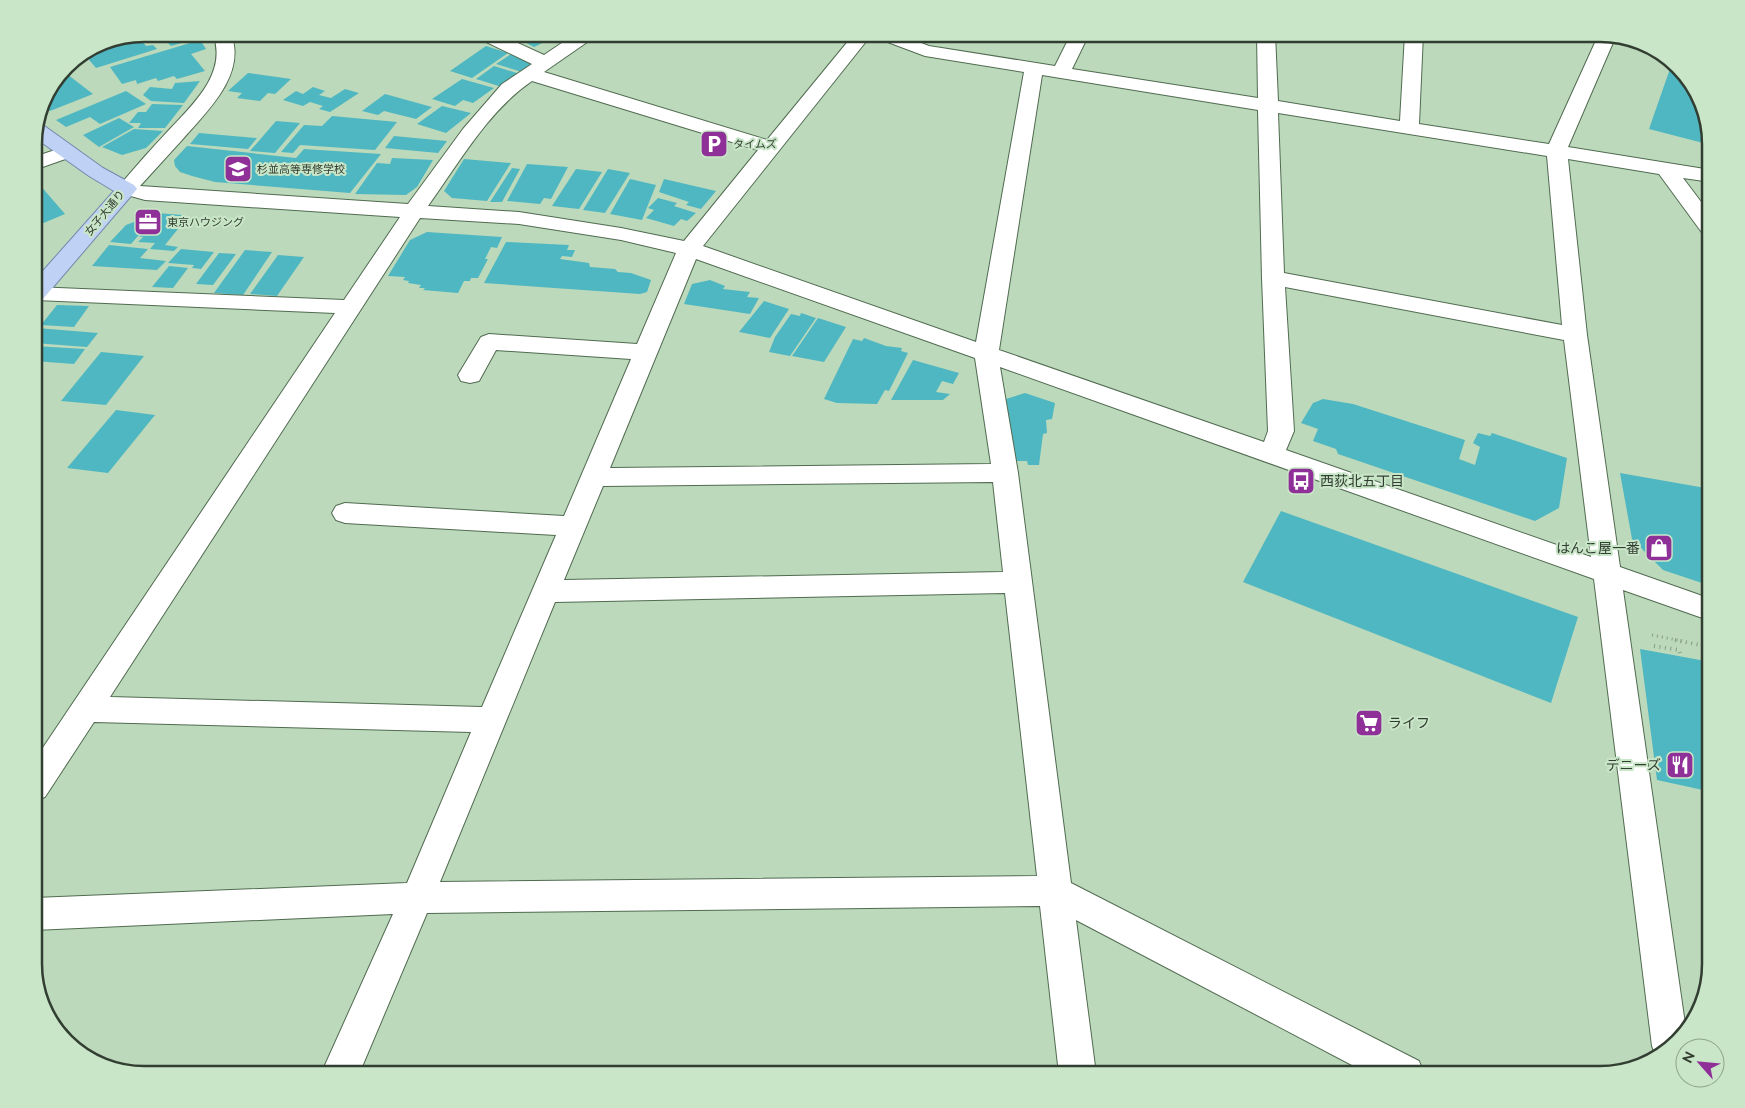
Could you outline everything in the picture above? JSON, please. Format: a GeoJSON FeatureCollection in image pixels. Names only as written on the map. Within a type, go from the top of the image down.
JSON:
{"type":"FeatureCollection","features":[{"type":"Feature","properties":{"kind":"main road","name":"女子大通り"},"geometry":{"type":"LineString","coordinates":[[43,135],[112,182],[127,189],[43,285]]}},
{"type":"Feature","properties":{"kind":"street"},"geometry":{"type":"LineString","coordinates":[[226,42],[226,56],[222,74],[213,90],[127,189],[145,194],[519,218],[593,228],[689,249],[1702,607]]}},
{"type":"Feature","properties":{"kind":"street"},"geometry":{"type":"LineString","coordinates":[[501,42],[545,63]]}},
{"type":"Feature","properties":{"kind":"street"},"geometry":{"type":"LineString","coordinates":[[43,773],[414,211],[470,133],[509,88],[575,42]]}},
{"type":"Feature","properties":{"kind":"street"},"geometry":{"type":"LineString","coordinates":[[344,1066],[417,898],[689,249],[857,42]]}},
{"type":"Feature","properties":{"kind":"street"},"geometry":{"type":"LineString","coordinates":[[903,42],[925,51],[1702,174]]}},
{"type":"Feature","properties":{"kind":"street"},"geometry":{"type":"LineString","coordinates":[[1061,73],[1076,42]]}},
{"type":"Feature","properties":{"kind":"street"},"geometry":{"type":"LineString","coordinates":[[1266,42],[1281,431],[1272,454]]}},
{"type":"Feature","properties":{"kind":"street"},"geometry":{"type":"LineString","coordinates":[[1409,129],[1414,42]]}},
{"type":"Feature","properties":{"kind":"street"},"geometry":{"type":"LineString","coordinates":[[1604,43],[1559,142],[1557,152],[1575,335],[1669,1039]]}},
{"type":"Feature","properties":{"kind":"street"},"geometry":{"type":"LineString","coordinates":[[1034,69],[986,354],[1005,473],[1076,1066]]}},
{"type":"Feature","properties":{"kind":"street"},"geometry":{"type":"LineString","coordinates":[[529,74],[770,148]]}},
{"type":"Feature","properties":{"kind":"street"},"geometry":{"type":"LineString","coordinates":[[43,161],[67,152]]}},
{"type":"Feature","properties":{"kind":"street"},"geometry":{"type":"LineString","coordinates":[[1665,168],[1702,217]]}},
{"type":"Feature","properties":{"kind":"street"},"geometry":{"type":"LineString","coordinates":[[1274,278],[1575,335]]}},
{"type":"Feature","properties":{"kind":"street"},"geometry":{"type":"LineString","coordinates":[[43,294],[351,307]]}},
{"type":"Feature","properties":{"kind":"street"},"geometry":{"type":"LineString","coordinates":[[470,375],[489,342],[646,352]]}},
{"type":"Feature","properties":{"kind":"street"},"geometry":{"type":"LineString","coordinates":[[594,477],[1005,473]]}},
{"type":"Feature","properties":{"kind":"street"},"geometry":{"type":"LineString","coordinates":[[345,513],[573,526]]}},
{"type":"Feature","properties":{"kind":"street"},"geometry":{"type":"LineString","coordinates":[[546,591],[1018,582]]}},
{"type":"Feature","properties":{"kind":"street"},"geometry":{"type":"LineString","coordinates":[[85,709],[492,720]]}},
{"type":"Feature","properties":{"kind":"street"},"geometry":{"type":"LineString","coordinates":[[43,914],[417,898],[1054,891],[1391,1066]]}},
{"type":"Feature","properties":{"kind":"path"},"geometry":{"type":"LineString","coordinates":[[1649,639],[1648,634],[1702,645]]}},
{"type":"Feature","properties":{"kind":"path"},"geometry":{"type":"LineString","coordinates":[[1650,645],[1679,650],[1681,657]]}},
{"type":"Feature","properties":{"kind":"building"},"geometry":{"type":"Polygon","coordinates":[[[143,42],[146,46],[153,45],[157,49],[96,68],[89,60],[118,46],[143,42]]]}},
{"type":"Feature","properties":{"kind":"building"},"geometry":{"type":"Polygon","coordinates":[[[167,42],[185,42],[171,46],[167,42]]]}},
{"type":"Feature","properties":{"kind":"building"},"geometry":{"type":"Polygon","coordinates":[[[193,42],[201,42],[206,49],[191,54],[205,71],[177,79],[174,76],[158,81],[156,78],[137,84],[136,80],[122,84],[110,67],[193,42]]]}},
{"type":"Feature","properties":{"kind":"building"},"geometry":{"type":"Polygon","coordinates":[[[525,42],[544,42],[534,47],[525,42]]]}},
{"type":"Feature","properties":{"kind":"building"},"geometry":{"type":"Polygon","coordinates":[[[486,46],[508,53],[472,78],[450,71],[486,46]]]}},
{"type":"Feature","properties":{"kind":"building"},"geometry":{"type":"Polygon","coordinates":[[[511,54],[534,63],[522,72],[496,64],[511,54]]]}},
{"type":"Feature","properties":{"kind":"building"},"geometry":{"type":"Polygon","coordinates":[[[494,66],[520,74],[502,87],[476,79],[494,66]]]}},
{"type":"Feature","properties":{"kind":"building"},"geometry":{"type":"Polygon","coordinates":[[[1670,70],[1685,88],[1695,106],[1702,131],[1702,143],[1649,129],[1670,70]]]}},
{"type":"Feature","properties":{"kind":"building"},"geometry":{"type":"Polygon","coordinates":[[[248,73],[291,79],[275,94],[268,93],[260,101],[237,98],[242,93],[228,91],[248,73]]]}},
{"type":"Feature","properties":{"kind":"building"},"geometry":{"type":"Polygon","coordinates":[[[69,76],[93,94],[50,111],[53,100],[69,76]]]}},
{"type":"Feature","properties":{"kind":"building"},"geometry":{"type":"Polygon","coordinates":[[[462,79],[494,88],[473,103],[463,100],[455,106],[432,99],[462,79]]]}},
{"type":"Feature","properties":{"kind":"building"},"geometry":{"type":"Polygon","coordinates":[[[200,81],[184,103],[151,101],[143,95],[150,87],[172,89],[175,83],[200,81]]]}},
{"type":"Feature","properties":{"kind":"building"},"geometry":{"type":"Polygon","coordinates":[[[313,87],[325,91],[319,95],[331,98],[345,89],[359,93],[330,112],[319,109],[323,106],[310,102],[303,106],[283,100],[296,91],[303,94],[313,87]]]}},
{"type":"Feature","properties":{"kind":"building"},"geometry":{"type":"Polygon","coordinates":[[[126,91],[146,104],[100,124],[90,117],[66,127],[56,120],[126,91]]]}},
{"type":"Feature","properties":{"kind":"building"},"geometry":{"type":"Polygon","coordinates":[[[385,94],[432,107],[416,119],[384,111],[378,115],[362,111],[385,94]]]}},
{"type":"Feature","properties":{"kind":"building"},"geometry":{"type":"Polygon","coordinates":[[[152,104],[183,105],[165,128],[138,128],[141,123],[129,123],[138,112],[146,112],[152,104]]]}},
{"type":"Feature","properties":{"kind":"building"},"geometry":{"type":"Polygon","coordinates":[[[442,106],[471,113],[446,133],[417,124],[442,106]]]}},
{"type":"Feature","properties":{"kind":"building"},"geometry":{"type":"Polygon","coordinates":[[[332,116],[397,122],[375,150],[300,145],[293,153],[281,152],[304,125],[322,126],[332,116]]]}},
{"type":"Feature","properties":{"kind":"building"},"geometry":{"type":"Polygon","coordinates":[[[119,118],[134,127],[99,147],[83,135],[119,118]]]}},
{"type":"Feature","properties":{"kind":"building"},"geometry":{"type":"Polygon","coordinates":[[[276,121],[300,123],[275,153],[250,151],[276,121]]]}},
{"type":"Feature","properties":{"kind":"building"},"geometry":{"type":"Polygon","coordinates":[[[134,129],[163,131],[146,148],[122,155],[102,147],[134,129]]]}},
{"type":"Feature","properties":{"kind":"building"},"geometry":{"type":"Polygon","coordinates":[[[199,133],[257,138],[248,149],[190,144],[199,133]]]}},
{"type":"Feature","properties":{"kind":"building"},"geometry":{"type":"Polygon","coordinates":[[[394,136],[447,141],[438,153],[385,148],[394,136]]]}},
{"type":"Feature","properties":{"kind":"building"},"geometry":{"type":"Polygon","coordinates":[[[187,146],[296,158],[304,149],[381,154],[350,193],[215,182],[192,176],[180,172],[175,166],[174,160],[187,146]]]}},
{"type":"Feature","properties":{"kind":"building"},"geometry":{"type":"Polygon","coordinates":[[[392,158],[433,160],[417,187],[406,195],[355,194],[377,163],[390,164],[392,158]]]}},
{"type":"Feature","properties":{"kind":"building"},"geometry":{"type":"Polygon","coordinates":[[[464,159],[511,163],[487,201],[452,198],[444,191],[464,159]]]}},
{"type":"Feature","properties":{"kind":"building"},"geometry":{"type":"Polygon","coordinates":[[[527,164],[568,167],[551,199],[544,198],[540,204],[507,201],[527,164]]]}},
{"type":"Feature","properties":{"kind":"building"},"geometry":{"type":"Polygon","coordinates":[[[512,168],[520,169],[502,202],[490,202],[512,168]]]}},
{"type":"Feature","properties":{"kind":"building"},"geometry":{"type":"Polygon","coordinates":[[[576,169],[602,172],[579,209],[552,206],[576,169]]]}},
{"type":"Feature","properties":{"kind":"building"},"geometry":{"type":"Polygon","coordinates":[[[608,169],[630,173],[605,213],[583,210],[608,169]]]}},
{"type":"Feature","properties":{"kind":"building"},"geometry":{"type":"Polygon","coordinates":[[[630,179],[656,185],[642,220],[610,214],[630,179]]]}},
{"type":"Feature","properties":{"kind":"building"},"geometry":{"type":"Polygon","coordinates":[[[664,179],[716,191],[701,209],[686,205],[689,202],[659,192],[664,179]]]}},
{"type":"Feature","properties":{"kind":"building"},"geometry":{"type":"Polygon","coordinates":[[[43,189],[65,214],[43,223],[43,189]]]}},
{"type":"Feature","properties":{"kind":"building"},"geometry":{"type":"Polygon","coordinates":[[[658,198],[677,203],[674,206],[696,213],[687,221],[681,219],[674,226],[646,218],[654,210],[648,208],[658,198]]]}},
{"type":"Feature","properties":{"kind":"building"},"geometry":{"type":"Polygon","coordinates":[[[157,213],[182,215],[171,229],[178,229],[165,245],[178,247],[174,251],[150,249],[155,243],[138,242],[143,237],[138,236],[131,244],[110,242],[126,225],[157,213]]]}},
{"type":"Feature","properties":{"kind":"building"},"geometry":{"type":"Polygon","coordinates":[[[427,232],[502,237],[497,248],[491,247],[485,259],[488,259],[478,278],[464,281],[458,293],[423,290],[425,288],[419,288],[421,285],[408,283],[409,281],[403,280],[405,277],[388,276],[410,240],[427,232]]]}},
{"type":"Feature","properties":{"kind":"building"},"geometry":{"type":"Polygon","coordinates":[[[506,242],[569,245],[567,250],[575,250],[572,257],[562,256],[560,259],[589,263],[590,267],[615,269],[618,272],[631,273],[651,280],[647,292],[640,294],[484,283],[506,242]]]}},
{"type":"Feature","properties":{"kind":"building"},"geometry":{"type":"Polygon","coordinates":[[[109,245],[148,249],[140,258],[166,261],[157,270],[92,266],[109,245]]]}},
{"type":"Feature","properties":{"kind":"building"},"geometry":{"type":"Polygon","coordinates":[[[181,249],[214,252],[201,269],[192,268],[194,265],[168,263],[181,249]]]}},
{"type":"Feature","properties":{"kind":"building"},"geometry":{"type":"Polygon","coordinates":[[[245,250],[272,252],[243,295],[214,293],[245,250]]]}},
{"type":"Feature","properties":{"kind":"building"},"geometry":{"type":"Polygon","coordinates":[[[219,253],[236,254],[213,285],[196,284],[219,253]]]}},
{"type":"Feature","properties":{"kind":"building"},"geometry":{"type":"Polygon","coordinates":[[[278,255],[304,257],[277,296],[250,294],[278,255]]]}},
{"type":"Feature","properties":{"kind":"building"},"geometry":{"type":"Polygon","coordinates":[[[169,266],[188,268],[173,288],[152,287],[169,266]]]}},
{"type":"Feature","properties":{"kind":"building"},"geometry":{"type":"Polygon","coordinates":[[[710,280],[725,286],[723,289],[750,292],[747,297],[759,298],[750,314],[684,304],[692,284],[710,280]]]}},
{"type":"Feature","properties":{"kind":"building"},"geometry":{"type":"Polygon","coordinates":[[[764,301],[789,309],[770,338],[739,332],[764,301]]]}},
{"type":"Feature","properties":{"kind":"building"},"geometry":{"type":"Polygon","coordinates":[[[57,305],[89,306],[74,327],[43,325],[57,305]]]}},
{"type":"Feature","properties":{"kind":"building"},"geometry":{"type":"Polygon","coordinates":[[[801,313],[816,318],[790,356],[769,352],[775,337],[791,314],[800,316],[801,313]]]}},
{"type":"Feature","properties":{"kind":"building"},"geometry":{"type":"Polygon","coordinates":[[[818,318],[846,327],[824,362],[792,356],[818,318]]]}},
{"type":"Feature","properties":{"kind":"building"},"geometry":{"type":"Polygon","coordinates":[[[43,328],[98,333],[87,347],[43,344],[43,328]]]}},
{"type":"Feature","properties":{"kind":"building"},"geometry":{"type":"Polygon","coordinates":[[[864,338],[886,346],[902,348],[901,351],[908,353],[889,391],[885,390],[877,404],[837,403],[824,399],[853,339],[862,341],[864,338]]]}},
{"type":"Feature","properties":{"kind":"building"},"geometry":{"type":"Polygon","coordinates":[[[43,347],[85,349],[74,364],[43,362],[43,347]]]}},
{"type":"Feature","properties":{"kind":"building"},"geometry":{"type":"Polygon","coordinates":[[[101,352],[144,356],[106,405],[61,401],[101,352]]]}},
{"type":"Feature","properties":{"kind":"building"},"geometry":{"type":"Polygon","coordinates":[[[913,360],[959,373],[953,384],[942,381],[936,392],[950,394],[943,400],[891,400],[913,360]]]}},
{"type":"Feature","properties":{"kind":"building"},"geometry":{"type":"Polygon","coordinates":[[[1025,393],[1055,403],[1052,419],[1046,420],[1047,433],[1043,434],[1039,465],[1028,465],[1027,461],[1016,461],[1006,399],[1025,393]]]}},
{"type":"Feature","properties":{"kind":"building"},"geometry":{"type":"Polygon","coordinates":[[[1323,399],[1353,404],[1465,440],[1459,459],[1475,465],[1480,447],[1473,443],[1478,433],[1490,436],[1492,433],[1567,458],[1559,508],[1535,521],[1338,454],[1336,449],[1313,441],[1318,429],[1301,423],[1313,403],[1323,399]]]}},
{"type":"Feature","properties":{"kind":"building"},"geometry":{"type":"Polygon","coordinates":[[[116,410],[155,415],[108,473],[67,468],[116,410]]]}},
{"type":"Feature","properties":{"kind":"building"},"geometry":{"type":"Polygon","coordinates":[[[1620,473],[1702,487],[1702,583],[1663,570],[1632,539],[1620,473]]]}},
{"type":"Feature","properties":{"kind":"building"},"geometry":{"type":"Polygon","coordinates":[[[1281,511],[1578,617],[1551,703],[1243,582],[1281,511]]]}},
{"type":"Feature","properties":{"kind":"building"},"geometry":{"type":"Polygon","coordinates":[[[1640,649],[1702,660],[1702,790],[1657,780],[1640,649]]]}},
{"type":"Feature","properties":{"kind":"place","name":"タイムズ"},"geometry":{"type":"Point","coordinates":[714,144]}},
{"type":"Feature","properties":{"kind":"place","name":"杉並高等専修学校"},"geometry":{"type":"Point","coordinates":[238,169]}},
{"type":"Feature","properties":{"kind":"place","name":"東京ハウジング"},"geometry":{"type":"Point","coordinates":[148,222]}},
{"type":"Feature","properties":{"kind":"place","name":"西荻北五丁目"},"geometry":{"type":"Point","coordinates":[1301,481]}},
{"type":"Feature","properties":{"kind":"place","name":"はんこ屋一番"},"geometry":{"type":"Point","coordinates":[1659,548]}},
{"type":"Feature","properties":{"kind":"place","name":"ライフ"},"geometry":{"type":"Point","coordinates":[1369,723]}},
{"type":"Feature","properties":{"kind":"place","name":"デニーズ"},"geometry":{"type":"Point","coordinates":[1680,765]}}]}
